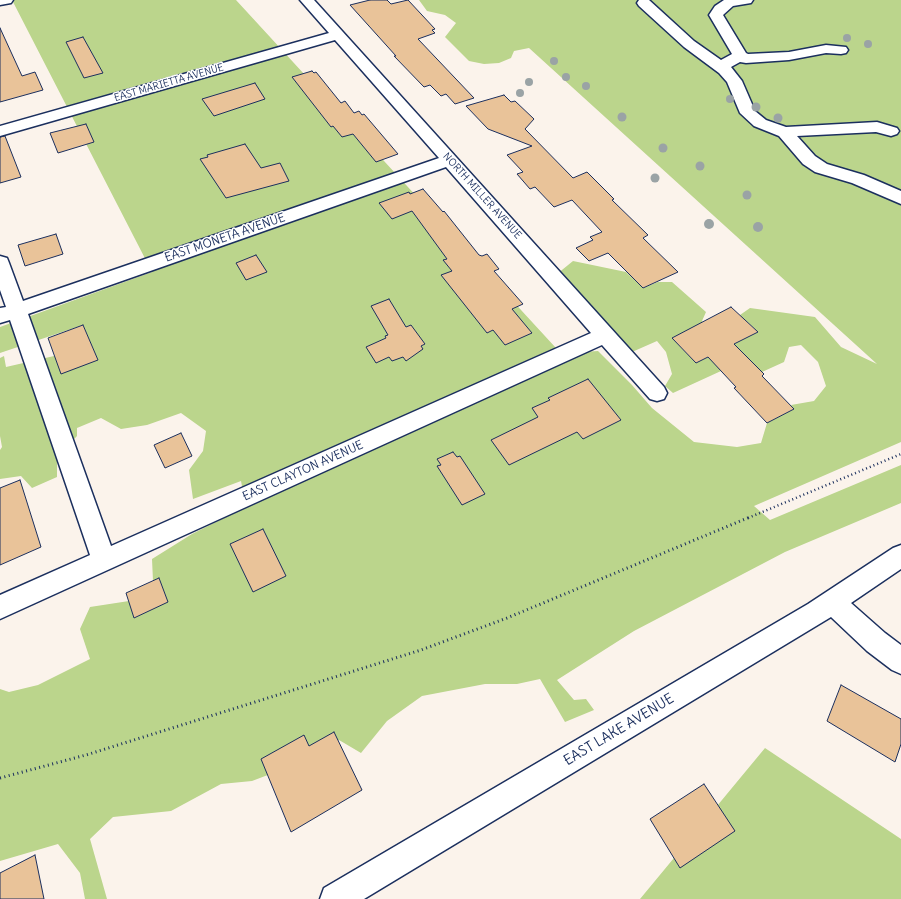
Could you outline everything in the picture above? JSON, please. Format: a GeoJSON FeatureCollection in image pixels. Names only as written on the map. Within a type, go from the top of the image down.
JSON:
{"type":"FeatureCollection","features":[{"type":"Feature","properties":{"kind":"street"},"geometry":{"type":"LineString","coordinates":[[0,1],[6,0]]}},
{"type":"Feature","properties":{"kind":"street","name":"NORTH MILLER AVENUE"},"geometry":{"type":"LineString","coordinates":[[308,0],[657,393]]}},
{"type":"Feature","properties":{"kind":"street"},"geometry":{"type":"LineString","coordinates":[[746,0],[729,3],[720,9],[716,15],[740,56],[746,59],[789,56],[826,49],[841,50]]}},
{"type":"Feature","properties":{"kind":"street"},"geometry":{"type":"LineString","coordinates":[[644,3],[689,44],[724,70],[734,81],[748,113],[760,123],[785,132],[877,127],[891,131]]}},
{"type":"Feature","properties":{"kind":"street","name":"EAST MARIETTA AVENUE"},"geometry":{"type":"LineString","coordinates":[[0,131],[338,35]]}},
{"type":"Feature","properties":{"kind":"street"},"geometry":{"type":"LineString","coordinates":[[724,70],[723,66],[740,56]]}},
{"type":"Feature","properties":{"kind":"street"},"geometry":{"type":"LineString","coordinates":[[785,132],[810,160],[821,168],[858,179],[901,198]]}},
{"type":"Feature","properties":{"kind":"street","name":"EAST MONETA AVENUE"},"geometry":{"type":"LineString","coordinates":[[8,313],[451,160]]}},
{"type":"Feature","properties":{"kind":"street"},"geometry":{"type":"LineString","coordinates":[[0,263],[8,313],[104,560]]}},
{"type":"Feature","properties":{"kind":"street","name":"EAST CLAYTON AVENUE"},"geometry":{"type":"LineString","coordinates":[[0,607],[605,335]]}},
{"type":"Feature","properties":{"kind":"street","name":"EAST LAKE AVENUE"},"geometry":{"type":"LineString","coordinates":[[335,899],[832,602],[901,556]]}},
{"type":"Feature","properties":{"kind":"street"},"geometry":{"type":"LineString","coordinates":[[832,602],[876,642],[901,661]]}},
{"type":"Feature","properties":{"kind":"path"},"geometry":{"type":"LineString","coordinates":[[0,778],[86,755],[421,650],[507,618],[901,454]]}},
{"type":"Feature","properties":{"kind":"green space"},"geometry":{"type":"Polygon","coordinates":[[[12,0],[236,0],[567,360],[582,352],[598,351],[632,385],[652,408],[694,442],[737,447],[761,443],[767,423],[794,409],[791,405],[814,401],[826,386],[818,362],[801,345],[789,347],[784,362],[762,372],[746,356],[720,369],[721,371],[673,393],[665,386],[672,374],[666,352],[657,341],[632,352],[557,274],[573,261],[626,272],[643,288],[658,282],[672,282],[706,312],[702,321],[703,323],[672,338],[696,363],[758,332],[740,315],[750,308],[815,317],[841,347],[877,364],[529,48],[514,51],[511,58],[499,63],[484,64],[469,61],[445,37],[456,23],[445,15],[427,11],[419,0],[901,0],[901,442],[754,506],[770,520],[901,465],[901,503],[785,552],[634,631],[557,680],[574,700],[586,699],[594,710],[565,722],[540,679],[517,684],[485,684],[422,696],[387,721],[361,753],[339,740],[281,770],[252,781],[221,784],[171,811],[113,817],[90,839],[107,899],[85,899],[80,873],[58,844],[0,861],[0,689],[9,692],[38,685],[90,659],[80,629],[90,607],[129,601],[134,618],[167,602],[159,578],[153,581],[152,559],[192,534],[246,507],[241,481],[193,499],[189,470],[203,451],[206,431],[181,413],[147,425],[121,429],[101,418],[77,428],[77,436],[57,458],[57,477],[32,488],[21,476],[0,479],[0,450],[2,447],[0,436],[0,358],[4,356],[6,367],[54,356],[98,360],[83,325],[0,353],[0,327],[152,272],[12,0]]]}},
{"type":"Feature","properties":{"kind":"green space"},"geometry":{"type":"Polygon","coordinates":[[[765,748],[901,839],[901,899],[640,899],[765,748]]]}},
{"type":"Feature","properties":{"kind":"building"},"geometry":{"type":"Polygon","coordinates":[[[370,0],[387,0],[391,4],[408,0],[435,29],[432,30],[435,33],[418,39],[474,98],[455,104],[446,94],[441,96],[430,85],[424,87],[394,56],[396,56],[350,5],[370,0]]]}},
{"type":"Feature","properties":{"kind":"building"},"geometry":{"type":"Polygon","coordinates":[[[0,28],[22,76],[35,72],[43,90],[0,102],[0,28]]]}},
{"type":"Feature","properties":{"kind":"building"},"geometry":{"type":"Polygon","coordinates":[[[83,37],[103,73],[84,78],[66,42],[83,37]]]}},
{"type":"Feature","properties":{"kind":"building"},"geometry":{"type":"Polygon","coordinates":[[[312,71],[314,73],[316,72],[341,103],[345,101],[354,113],[359,111],[362,115],[364,114],[398,154],[376,162],[353,134],[342,137],[333,126],[331,127],[292,77],[312,71]]]}},
{"type":"Feature","properties":{"kind":"building"},"geometry":{"type":"Polygon","coordinates":[[[255,83],[265,99],[214,116],[202,99],[255,83]]]}},
{"type":"Feature","properties":{"kind":"building"},"geometry":{"type":"Polygon","coordinates":[[[504,95],[511,102],[515,101],[534,119],[525,129],[573,178],[587,172],[614,199],[612,200],[648,235],[643,238],[678,272],[643,288],[608,253],[589,261],[576,248],[593,240],[590,237],[602,232],[572,200],[554,207],[535,187],[530,189],[517,174],[523,172],[507,155],[532,146],[488,129],[466,106],[504,95]]]}},
{"type":"Feature","properties":{"kind":"building"},"geometry":{"type":"Polygon","coordinates":[[[86,124],[94,142],[58,153],[50,133],[86,124]]]}},
{"type":"Feature","properties":{"kind":"building"},"geometry":{"type":"Polygon","coordinates":[[[5,136],[21,177],[0,183],[0,137],[5,136]]]}},
{"type":"Feature","properties":{"kind":"building"},"geometry":{"type":"Polygon","coordinates":[[[245,144],[261,168],[280,163],[289,181],[226,198],[200,159],[208,157],[207,155],[245,144]]]}},
{"type":"Feature","properties":{"kind":"building"},"geometry":{"type":"Polygon","coordinates":[[[423,189],[443,212],[444,211],[479,255],[482,256],[487,254],[499,269],[494,271],[523,304],[512,309],[532,333],[505,345],[493,330],[487,333],[441,275],[452,271],[443,260],[447,259],[412,211],[392,219],[379,203],[409,192],[410,194],[423,189]]]}},
{"type":"Feature","properties":{"kind":"building"},"geometry":{"type":"Polygon","coordinates":[[[56,234],[63,254],[25,266],[18,245],[56,234]]]}},
{"type":"Feature","properties":{"kind":"building"},"geometry":{"type":"Polygon","coordinates":[[[256,255],[267,272],[246,280],[236,263],[256,255]]]}},
{"type":"Feature","properties":{"kind":"building"},"geometry":{"type":"Polygon","coordinates":[[[389,299],[406,327],[411,325],[425,344],[421,346],[423,349],[406,361],[403,357],[392,361],[389,357],[376,363],[366,347],[386,338],[385,336],[388,335],[371,306],[389,299]]]}},
{"type":"Feature","properties":{"kind":"building"},"geometry":{"type":"Polygon","coordinates":[[[731,307],[758,332],[734,344],[764,374],[762,376],[794,409],[767,423],[734,388],[736,387],[708,357],[696,363],[672,338],[731,307]]]}},
{"type":"Feature","properties":{"kind":"building"},"geometry":{"type":"Polygon","coordinates":[[[83,325],[98,360],[61,374],[48,338],[83,325]]]}},
{"type":"Feature","properties":{"kind":"building"},"geometry":{"type":"Polygon","coordinates":[[[588,379],[621,420],[583,439],[577,432],[509,465],[491,440],[538,417],[532,408],[550,400],[548,398],[588,379]]]}},
{"type":"Feature","properties":{"kind":"building"},"geometry":{"type":"Polygon","coordinates":[[[181,433],[192,456],[165,468],[154,445],[181,433]]]}},
{"type":"Feature","properties":{"kind":"building"},"geometry":{"type":"Polygon","coordinates":[[[453,452],[457,457],[460,456],[485,494],[462,505],[437,466],[441,465],[437,459],[453,452]]]}},
{"type":"Feature","properties":{"kind":"building"},"geometry":{"type":"Polygon","coordinates":[[[20,480],[41,547],[0,565],[0,488],[20,480]]]}},
{"type":"Feature","properties":{"kind":"building"},"geometry":{"type":"Polygon","coordinates":[[[263,529],[286,576],[253,592],[230,544],[263,529]]]}},
{"type":"Feature","properties":{"kind":"building"},"geometry":{"type":"Polygon","coordinates":[[[159,578],[168,602],[134,618],[126,593],[159,578]]]}},
{"type":"Feature","properties":{"kind":"building"},"geometry":{"type":"Polygon","coordinates":[[[841,685],[901,719],[901,744],[895,762],[827,721],[841,685]]]}},
{"type":"Feature","properties":{"kind":"building"},"geometry":{"type":"Polygon","coordinates":[[[334,732],[362,790],[291,832],[261,759],[304,735],[309,746],[334,732]]]}},
{"type":"Feature","properties":{"kind":"building"},"geometry":{"type":"Polygon","coordinates":[[[704,784],[735,831],[680,868],[650,819],[704,784]]]}},
{"type":"Feature","properties":{"kind":"building"},"geometry":{"type":"Polygon","coordinates":[[[35,855],[44,899],[0,899],[0,873],[35,855]]]}}]}
